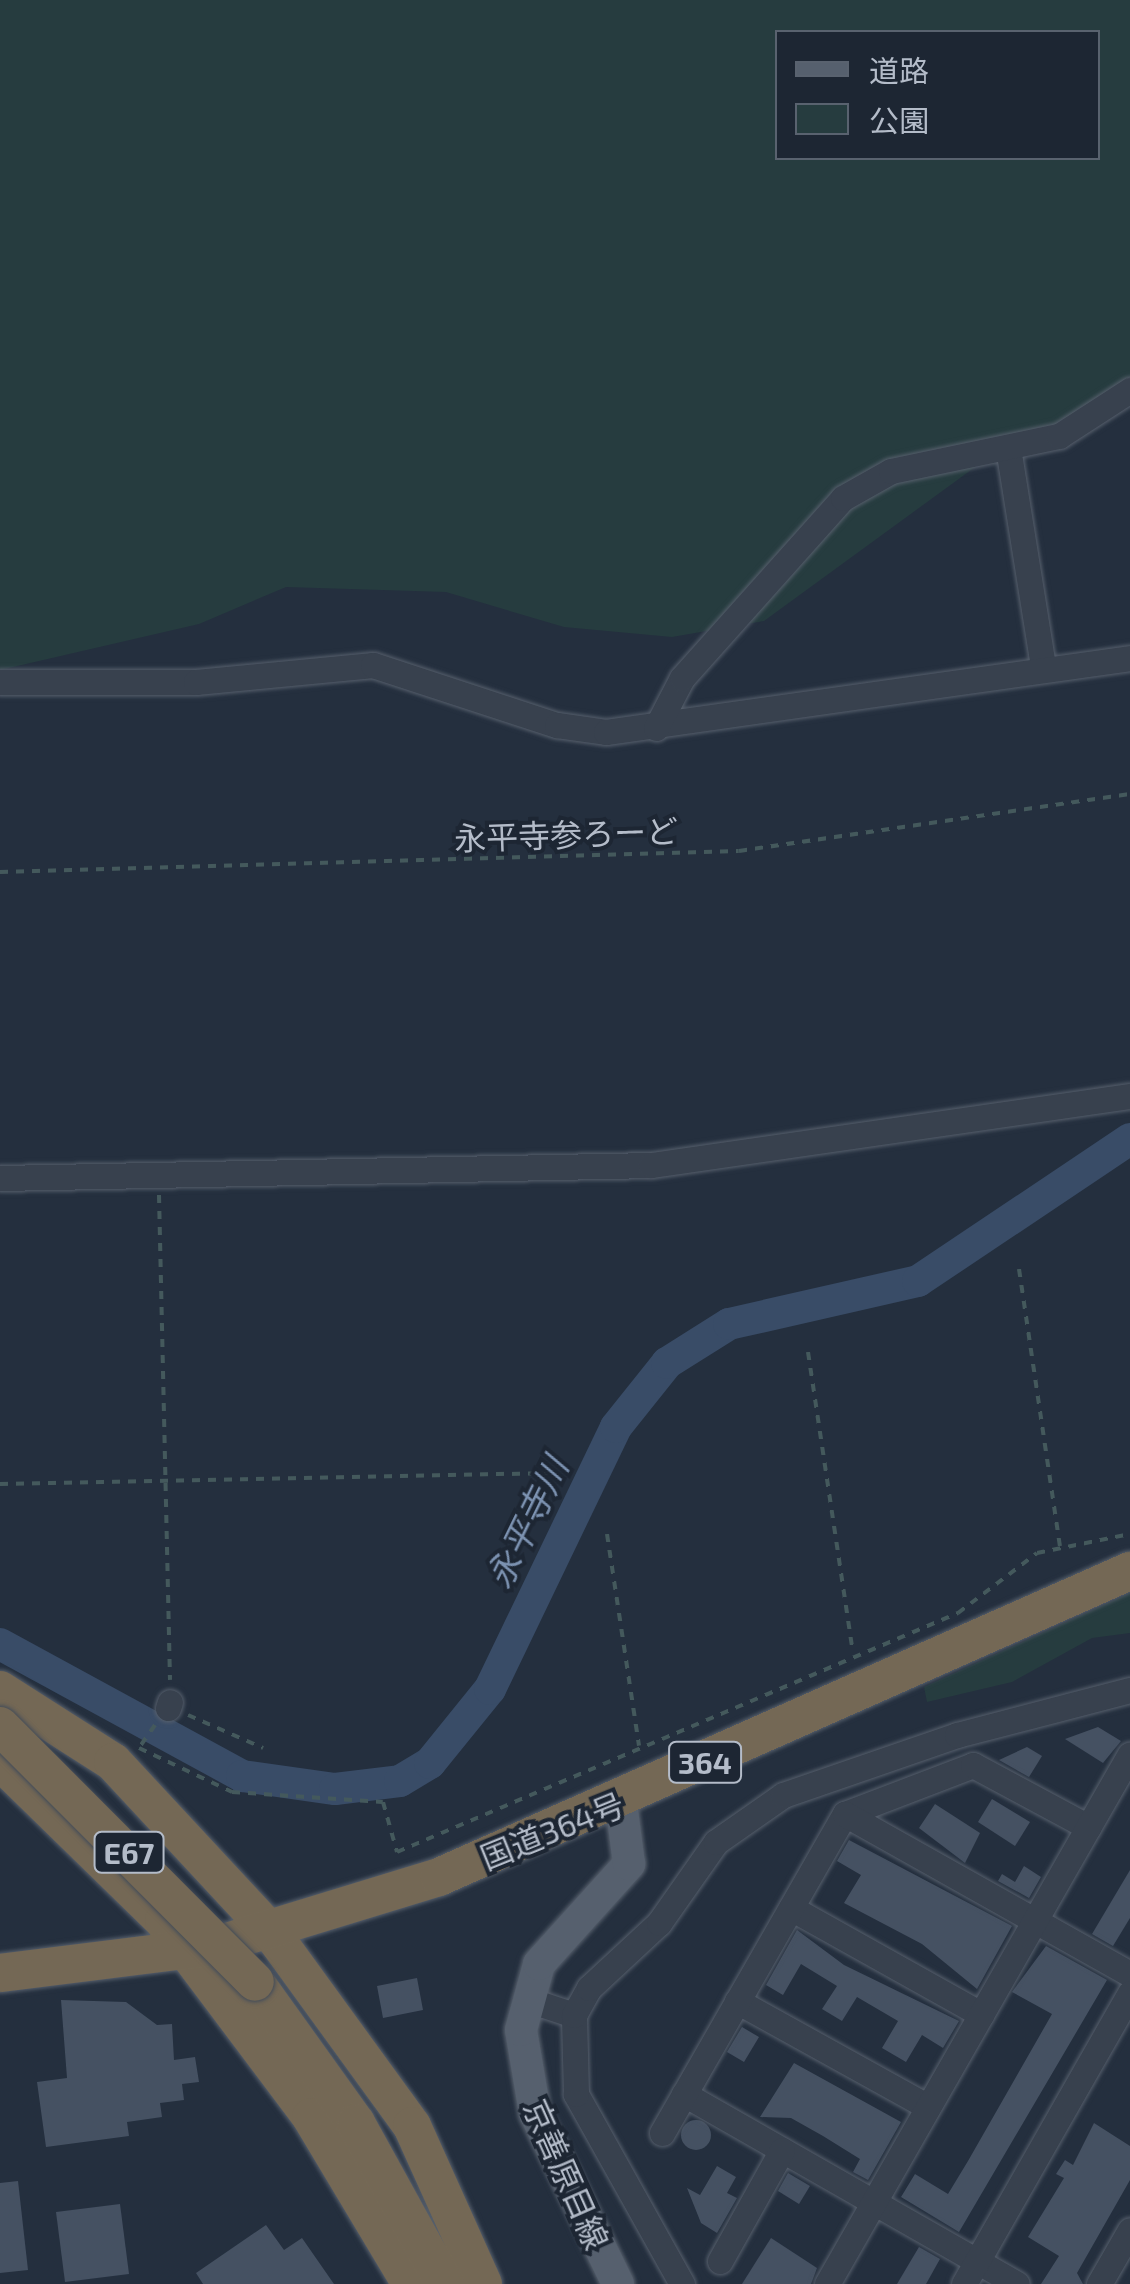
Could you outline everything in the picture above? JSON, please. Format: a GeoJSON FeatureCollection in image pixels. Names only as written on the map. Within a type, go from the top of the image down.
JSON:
{"type":"FeatureCollection","features":[{"type":"Feature","properties":{"kind":"highway","name":"国道364号"},"geometry":{"type":"LineString","coordinates":[[0,1974],[185,1952],[271,1932],[621,1802],[1130,1571]]}},
{"type":"Feature","properties":{"kind":"highway"},"geometry":{"type":"LineString","coordinates":[[0,1690],[113,1762],[271,1932],[412,2126],[484,2284]]}},
{"type":"Feature","properties":{"kind":"highway","name":"E67"},"geometry":{"type":"LineString","coordinates":[[0,1726],[255,1982],[356,2123],[445,2284]]}},
{"type":"Feature","properties":{"kind":"highway"},"geometry":{"type":"LineString","coordinates":[[0,1761],[146,1900],[311,2117],[411,2284]]}},
{"type":"Feature","properties":{"kind":"main road","name":"京善原目線"},"geometry":{"type":"LineString","coordinates":[[618,2284],[535,2113],[521,2052],[526,1999],[557,1937],[629,1864],[621,1802]]}},
{"type":"Feature","properties":{"kind":"street"},"geometry":{"type":"LineString","coordinates":[[656,728],[682,678],[843,498],[891,472],[1058,436],[1130,390]]}},
{"type":"Feature","properties":{"kind":"street"},"geometry":{"type":"LineString","coordinates":[[1010,460],[1043,668]]}},
{"type":"Feature","properties":{"kind":"street"},"geometry":{"type":"LineString","coordinates":[[0,682],[196,682],[374,665],[557,725],[656,728],[1130,658]]}},
{"type":"Feature","properties":{"kind":"street"},"geometry":{"type":"LineString","coordinates":[[0,1178],[651,1165],[1130,1096]]}},
{"type":"Feature","properties":{"kind":"street"},"geometry":{"type":"LineString","coordinates":[[682,2284],[584,2118],[572,2076],[574,2016],[608,1962],[678,1902],[716,1842],[783,1795],[957,1735],[1130,1690]]}},
{"type":"Feature","properties":{"kind":"street"},"geometry":{"type":"LineString","coordinates":[[827,2284],[1130,1754]]}},
{"type":"Feature","properties":{"kind":"street"},"geometry":{"type":"LineString","coordinates":[[662,2133],[845,1814],[973,1764],[1088,1827]]}},
{"type":"Feature","properties":{"kind":"street"},"geometry":{"type":"LineString","coordinates":[[845,1814],[1130,1974]]}},
{"type":"Feature","properties":{"kind":"street"},"geometry":{"type":"LineString","coordinates":[[790,1908],[981,2014]]}},
{"type":"Feature","properties":{"kind":"street"},"geometry":{"type":"LineString","coordinates":[[971,2273],[1130,1993]]}},
{"type":"Feature","properties":{"kind":"street"},"geometry":{"type":"LineString","coordinates":[[526,1999],[574,2016]]}},
{"type":"Feature","properties":{"kind":"street"},"geometry":{"type":"LineString","coordinates":[[737,2001],[928,2107]]}},
{"type":"Feature","properties":{"kind":"street"},"geometry":{"type":"LineString","coordinates":[[684,2094],[874,2202],[971,2273],[1017,2284]]}},
{"type":"Feature","properties":{"kind":"street"},"geometry":{"type":"LineString","coordinates":[[720,2261],[782,2150]]}},
{"type":"Feature","properties":{"kind":"street"},"geometry":{"type":"LineString","coordinates":[[1100,2284],[1130,2230]]}},
{"type":"Feature","properties":{"kind":"path","name":"永平寺参ろーど"},"geometry":{"type":"LineString","coordinates":[[0,872],[739,850],[1130,794]]}},
{"type":"Feature","properties":{"kind":"path"},"geometry":{"type":"LineString","coordinates":[[159,1175],[169,1705],[263,1748]]}},
{"type":"Feature","properties":{"kind":"path"},"geometry":{"type":"LineString","coordinates":[[1019,1270],[1060,1546]]}},
{"type":"Feature","properties":{"kind":"path"},"geometry":{"type":"LineString","coordinates":[[808,1352],[853,1652]]}},
{"type":"Feature","properties":{"kind":"path"},"geometry":{"type":"LineString","coordinates":[[0,1484],[551,1473]]}},
{"type":"Feature","properties":{"kind":"path"},"geometry":{"type":"LineString","coordinates":[[607,1534],[639,1746]]}},
{"type":"Feature","properties":{"kind":"path"},"geometry":{"type":"LineString","coordinates":[[144,1741],[139,1748],[165,1766],[232,1792],[383,1802],[398,1852],[853,1652],[958,1613],[1060,1546],[1130,1534]]}},
{"type":"Feature","properties":{"kind":"green space"},"geometry":{"type":"Polygon","coordinates":[[[0,0],[1130,0],[1130,404],[993,454],[764,621],[672,637],[564,627],[446,592],[286,587],[199,624],[0,670],[0,0]]]}},
{"type":"Feature","properties":{"kind":"green space"},"geometry":{"type":"Polygon","coordinates":[[[1130,1593],[1130,1633],[1092,1638],[1012,1682],[927,1702],[924,1687],[1130,1593]]]}},
{"type":"Feature","properties":{"kind":"building"},"geometry":{"type":"Polygon","coordinates":[[[1098,1727],[1121,1741],[1103,1763],[1065,1739],[1098,1727]]]}},
{"type":"Feature","properties":{"kind":"building"},"geometry":{"type":"Polygon","coordinates":[[[1027,1747],[1042,1756],[1029,1777],[999,1760],[1027,1747]]]}},
{"type":"Feature","properties":{"kind":"building"},"geometry":{"type":"Polygon","coordinates":[[[992,1799],[1030,1822],[1015,1846],[978,1822],[992,1799]]]}},
{"type":"Feature","properties":{"kind":"building"},"geometry":{"type":"Polygon","coordinates":[[[935,1804],[980,1833],[965,1863],[919,1828],[935,1804]]]}},
{"type":"Feature","properties":{"kind":"building"},"geometry":{"type":"Polygon","coordinates":[[[849,1840],[1012,1926],[977,1989],[922,1944],[844,1903],[861,1875],[837,1861],[849,1840]]]}},
{"type":"Feature","properties":{"kind":"building"},"geometry":{"type":"Polygon","coordinates":[[[1024,1866],[1041,1877],[1029,1898],[998,1881],[1002,1874],[1015,1882],[1024,1866]]]}},
{"type":"Feature","properties":{"kind":"building"},"geometry":{"type":"Polygon","coordinates":[[[1130,1870],[1130,1918],[1113,1946],[1092,1934],[1130,1870]]]}},
{"type":"Feature","properties":{"kind":"building"},"geometry":{"type":"Polygon","coordinates":[[[797,1930],[844,1965],[959,2021],[943,2048],[922,2035],[906,2062],[882,2048],[898,2021],[857,1997],[842,2021],[822,2009],[837,1986],[801,1964],[783,1995],[766,1985],[797,1930]]]}},
{"type":"Feature","properties":{"kind":"building"},"geometry":{"type":"Polygon","coordinates":[[[1046,1946],[1107,1980],[959,2232],[901,2197],[915,2174],[948,2194],[968,2161],[1052,2014],[1012,1992],[1046,1946]]]}},
{"type":"Feature","properties":{"kind":"building"},"geometry":{"type":"Polygon","coordinates":[[[417,1978],[423,2010],[383,2018],[377,1986],[417,1978]]]}},
{"type":"Feature","properties":{"kind":"building"},"geometry":{"type":"Polygon","coordinates":[[[61,2000],[126,2002],[157,2025],[172,2024],[174,2060],[195,2057],[199,2082],[182,2084],[184,2100],[160,2103],[162,2117],[127,2122],[129,2136],[46,2147],[37,2082],[67,2078],[61,2000]]]}},
{"type":"Feature","properties":{"kind":"building"},"geometry":{"type":"Polygon","coordinates":[[[742,2027],[759,2037],[744,2062],[727,2052],[742,2027]]]}},
{"type":"Feature","properties":{"kind":"building"},"geometry":{"type":"Polygon","coordinates":[[[794,2063],[901,2122],[868,2180],[853,2172],[860,2159],[823,2136],[791,2118],[760,2117],[794,2063]]]}},
{"type":"Feature","properties":{"kind":"building"},"geometry":{"type":"Polygon","coordinates":[[[696,2120],[707,2124],[711,2135],[707,2146],[696,2150],[685,2146],[681,2135],[685,2124],[696,2120]]]}},
{"type":"Feature","properties":{"kind":"building"},"geometry":{"type":"Polygon","coordinates":[[[1094,2123],[1130,2146],[1130,2180],[1077,2273],[1083,2284],[1041,2284],[1059,2256],[1028,2237],[1064,2178],[1056,2174],[1065,2160],[1073,2165],[1094,2123]]]}},
{"type":"Feature","properties":{"kind":"building"},"geometry":{"type":"Polygon","coordinates":[[[717,2166],[736,2177],[727,2193],[737,2198],[717,2233],[701,2223],[687,2188],[700,2195],[717,2166]]]}},
{"type":"Feature","properties":{"kind":"building"},"geometry":{"type":"Polygon","coordinates":[[[788,2173],[810,2186],[799,2204],[778,2191],[788,2173]]]}},
{"type":"Feature","properties":{"kind":"building"},"geometry":{"type":"Polygon","coordinates":[[[18,2181],[28,2270],[0,2273],[0,2183],[18,2181]]]}},
{"type":"Feature","properties":{"kind":"building"},"geometry":{"type":"Polygon","coordinates":[[[120,2204],[129,2274],[65,2282],[56,2212],[120,2204]]]}},
{"type":"Feature","properties":{"kind":"building"},"geometry":{"type":"Polygon","coordinates":[[[266,2225],[284,2250],[302,2238],[334,2284],[203,2284],[196,2273],[266,2225]]]}},
{"type":"Feature","properties":{"kind":"building"},"geometry":{"type":"Polygon","coordinates":[[[771,2238],[817,2268],[811,2284],[742,2284],[771,2238]]]}},
{"type":"Feature","properties":{"kind":"building"},"geometry":{"type":"Polygon","coordinates":[[[919,2247],[940,2259],[926,2284],[897,2284],[919,2247]]]}},
{"type":"Feature","properties":{"kind":"waterway","name":"永平寺川"},"geometry":{"type":"LineString","coordinates":[[0,1644],[242,1776],[335,1789],[400,1781],[430,1763],[490,1689],[616,1427],[667,1363],[729,1324],[918,1281],[1130,1139]]}}]}
